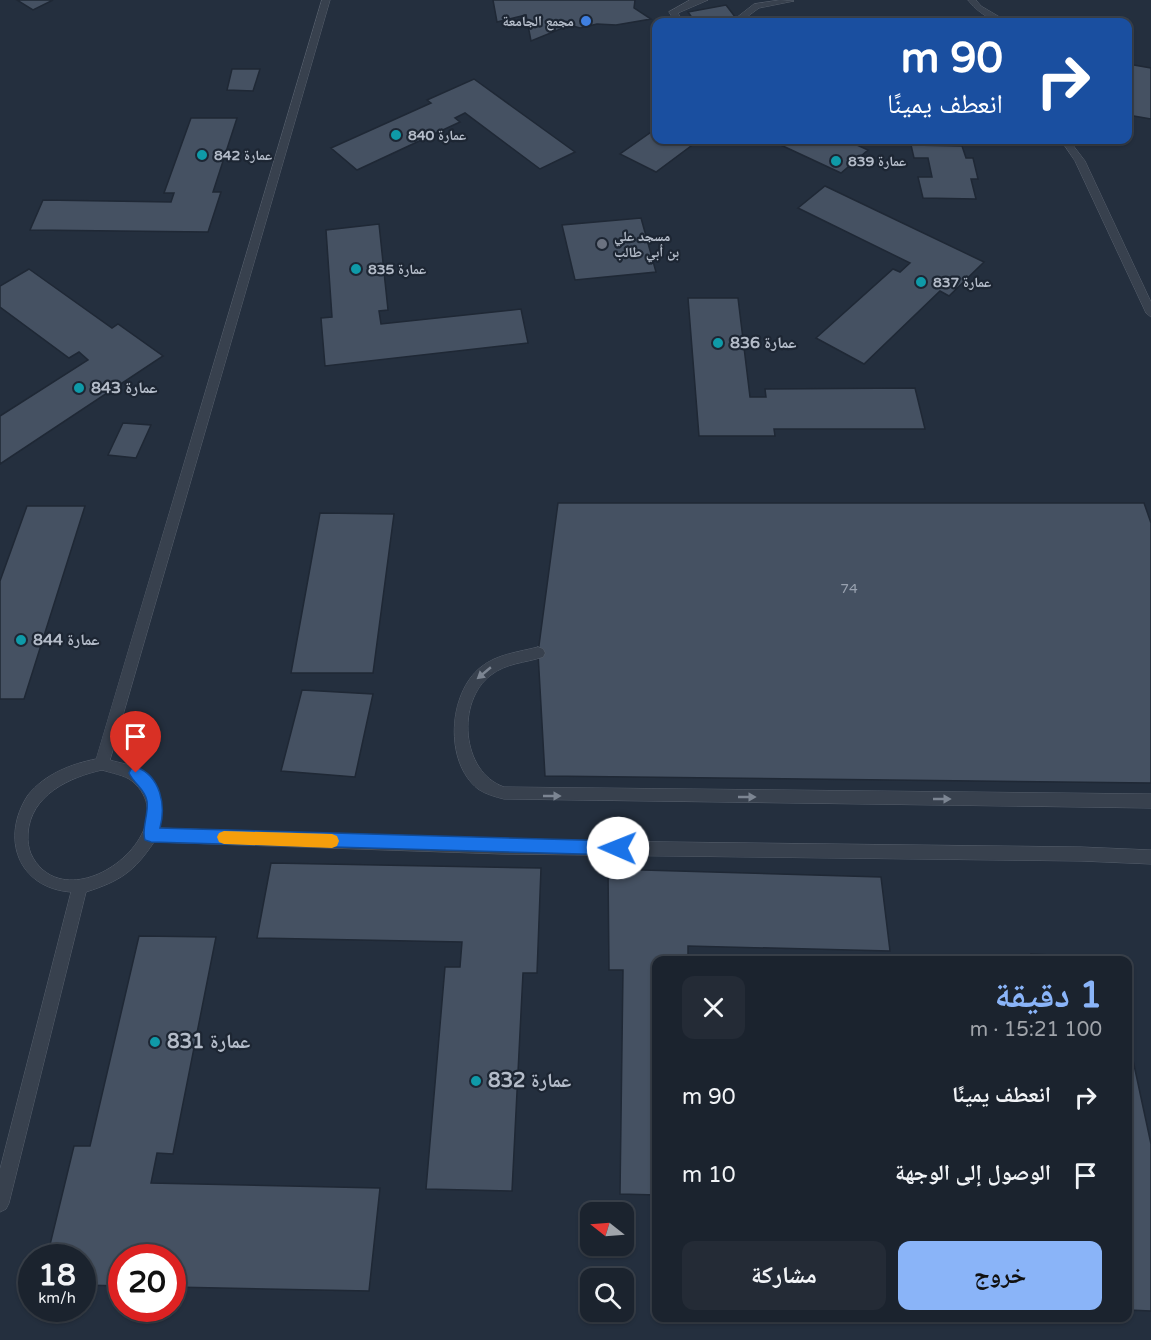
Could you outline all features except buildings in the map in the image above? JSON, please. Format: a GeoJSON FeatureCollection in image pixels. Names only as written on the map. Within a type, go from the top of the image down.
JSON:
{"type":"FeatureCollection","features":[{"type":"Feature","properties":{"kind":"lane"},"geometry":{"type":"LineString","coordinates":[[102,764],[326,0]]}},
{"type":"Feature","properties":{"kind":"lane"},"geometry":{"type":"LineString","coordinates":[[677,18],[673,12],[693,2],[704,0]]}},
{"type":"Feature","properties":{"kind":"lane"},"geometry":{"type":"LineString","coordinates":[[972,0],[978,8],[997,18]]}},
{"type":"Feature","properties":{"kind":"lane"},"geometry":{"type":"LineString","coordinates":[[740,18],[757,6],[790,1]]}},
{"type":"Feature","properties":{"kind":"lane"},"geometry":{"type":"LineString","coordinates":[[1068,144],[1080,161],[1151,313]]}},
{"type":"Feature","properties":{"kind":"lane"},"geometry":{"type":"LineString","coordinates":[[538,653],[497,663],[477,678],[462,721],[462,749],[470,770],[483,784],[504,793],[1151,801]]}},
{"type":"Feature","properties":{"kind":"lane"},"geometry":{"type":"LineString","coordinates":[[102,764],[120,766],[136,773],[148,784],[155,799],[156,816],[151,835],[139,853],[123,869],[103,880],[80,886],[58,885],[40,878],[27,864],[20,847],[20,828],[28,808],[42,791],[60,777],[81,768],[102,764]]}},
{"type":"Feature","properties":{"kind":"lane"},"geometry":{"type":"LineString","coordinates":[[151,835],[502,847],[1081,854],[1151,857]]}},
{"type":"Feature","properties":{"kind":"lane"},"geometry":{"type":"LineString","coordinates":[[0,1203],[80,886]]}},
{"type":"Feature","properties":{"kind":"slow traffic"},"geometry":{"type":"LineString","coordinates":[[224,837],[332,841]]}},
{"type":"Feature","properties":{"kind":"place","name":"مجمع الجامعة"},"geometry":{"type":"Point","coordinates":[586,21]}},
{"type":"Feature","properties":{"kind":"place","name":"عمارة 840"},"geometry":{"type":"Point","coordinates":[396,135]}},
{"type":"Feature","properties":{"kind":"place","name":"عمارة 842"},"geometry":{"type":"Point","coordinates":[202,155]}},
{"type":"Feature","properties":{"kind":"place","name":"عمارة 839"},"geometry":{"type":"Point","coordinates":[836,161]}},
{"type":"Feature","properties":{"kind":"place","name":"مسجد علي بن أبي طالب"},"geometry":{"type":"Point","coordinates":[602,244]}},
{"type":"Feature","properties":{"kind":"place","name":"عمارة 835"},"geometry":{"type":"Point","coordinates":[356,269]}},
{"type":"Feature","properties":{"kind":"place","name":"عمارة 837"},"geometry":{"type":"Point","coordinates":[921,282]}},
{"type":"Feature","properties":{"kind":"place","name":"عمارة 836"},"geometry":{"type":"Point","coordinates":[718,343]}},
{"type":"Feature","properties":{"kind":"place","name":"عمارة 843"},"geometry":{"type":"Point","coordinates":[79,388]}},
{"type":"Feature","properties":{"kind":"place","name":"عمارة 844"},"geometry":{"type":"Point","coordinates":[21,640]}},
{"type":"Feature","properties":{"kind":"place","name":"عمارة 831"},"geometry":{"type":"Point","coordinates":[155,1042]}},
{"type":"Feature","properties":{"kind":"place","name":"عمارة 832"},"geometry":{"type":"Point","coordinates":[476,1081]}},
{"type":"Feature","properties":{"kind":"route"},"geometry":{"type":"LineString","coordinates":[[136,773],[148,784],[155,799],[156,816],[151,835],[502,847],[618,848]]}}]}
